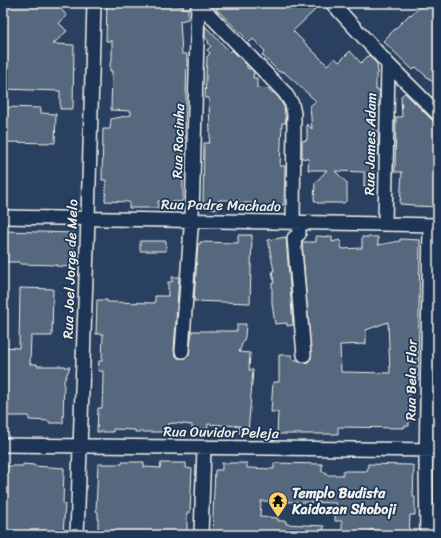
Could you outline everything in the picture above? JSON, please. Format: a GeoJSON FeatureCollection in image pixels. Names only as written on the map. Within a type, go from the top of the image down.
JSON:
{"type":"FeatureCollection","features":[{"type":"Feature","properties":{"kind":"street","name":"Rua Joel Jorge de Melo"},"geometry":{"type":"LineString","coordinates":[[77,535],[94,3]]}},
{"type":"Feature","properties":{"kind":"street"},"geometry":{"type":"LineString","coordinates":[[198,3],[285,93],[292,104],[294,114],[296,222],[299,234],[294,238],[304,355]]}},
{"type":"Feature","properties":{"kind":"street","name":"Rua Rocinha"},"geometry":{"type":"LineString","coordinates":[[182,352],[191,220],[198,3]]}},
{"type":"Feature","properties":{"kind":"street"},"geometry":{"type":"LineString","coordinates":[[332,3],[388,64],[438,114]]}},
{"type":"Feature","properties":{"kind":"street","name":"Rua James Adam"},"geometry":{"type":"LineString","coordinates":[[385,224],[388,64]]}},
{"type":"Feature","properties":{"kind":"street","name":"Rua Padre Machado"},"geometry":{"type":"LineString","coordinates":[[3,217],[434,225]]}},
{"type":"Feature","properties":{"kind":"street","name":"Rua Bela Flor"},"geometry":{"type":"LineString","coordinates":[[427,535],[432,450],[434,225]]}},
{"type":"Feature","properties":{"kind":"street","name":"Rua Ouvidor Peleja"},"geometry":{"type":"LineString","coordinates":[[3,445],[432,450]]}},
{"type":"Feature","properties":{"kind":"street"},"geometry":{"type":"LineString","coordinates":[[201,535],[204,448]]}},
{"type":"Feature","properties":{"kind":"building"},"geometry":{"type":"Polygon","coordinates":[[[32,3],[56,3],[67,16],[59,23],[67,31],[53,44],[74,45],[73,109],[60,109],[60,91],[3,89],[3,4],[32,5],[32,3]]]}},
{"type":"Feature","properties":{"kind":"building"},"geometry":{"type":"Polygon","coordinates":[[[107,3],[171,3],[171,5],[188,8],[188,19],[180,21],[182,54],[187,54],[185,140],[183,140],[183,200],[181,202],[158,201],[158,208],[129,208],[129,202],[105,201],[106,180],[102,180],[103,129],[110,129],[111,119],[131,115],[131,111],[111,110],[112,71],[110,71],[110,63],[112,61],[112,41],[106,41],[107,3]]]}},
{"type":"Feature","properties":{"kind":"building"},"geometry":{"type":"Polygon","coordinates":[[[221,3],[308,3],[315,10],[293,31],[327,65],[335,58],[339,62],[350,51],[361,63],[369,55],[377,64],[378,73],[376,74],[376,90],[380,90],[379,106],[374,106],[373,131],[379,131],[378,155],[373,155],[373,186],[364,186],[364,172],[335,171],[347,183],[347,200],[344,203],[317,203],[314,200],[315,183],[327,170],[308,170],[309,159],[302,158],[302,141],[307,140],[307,124],[312,129],[310,106],[316,101],[284,72],[279,72],[262,55],[265,51],[253,39],[250,42],[216,9],[221,3]]]}},
{"type":"Feature","properties":{"kind":"building"},"geometry":{"type":"Polygon","coordinates":[[[424,3],[438,3],[438,87],[416,67],[413,70],[383,41],[410,14],[411,15],[424,3]]]}},
{"type":"Feature","properties":{"kind":"building"},"geometry":{"type":"Polygon","coordinates":[[[205,26],[230,52],[232,50],[247,65],[247,68],[254,72],[253,78],[257,78],[257,88],[270,89],[270,92],[273,92],[279,98],[284,107],[286,123],[282,123],[280,166],[285,166],[284,205],[276,205],[276,210],[251,209],[252,203],[239,203],[239,200],[219,200],[219,209],[205,208],[205,204],[203,202],[204,143],[209,143],[210,134],[209,98],[205,98],[207,57],[210,53],[207,50],[211,46],[205,37],[205,26]]]}},
{"type":"Feature","properties":{"kind":"building"},"geometry":{"type":"Polygon","coordinates":[[[405,93],[432,120],[438,122],[438,207],[400,204],[402,172],[395,172],[396,117],[402,117],[401,96],[405,93]]]}},
{"type":"Feature","properties":{"kind":"building"},"geometry":{"type":"Polygon","coordinates":[[[3,107],[41,108],[41,113],[56,114],[55,143],[3,142],[3,107]]]}},
{"type":"Feature","properties":{"kind":"building"},"geometry":{"type":"Polygon","coordinates":[[[3,231],[74,233],[73,267],[20,264],[20,262],[3,262],[3,231]]]}},
{"type":"Feature","properties":{"kind":"building"},"geometry":{"type":"Polygon","coordinates":[[[238,235],[252,235],[250,303],[194,301],[198,244],[200,244],[200,242],[238,243],[238,235]]]}},
{"type":"Feature","properties":{"kind":"building"},"geometry":{"type":"Polygon","coordinates":[[[316,236],[332,237],[332,242],[340,240],[342,249],[362,248],[362,237],[378,237],[378,245],[400,241],[400,239],[420,240],[418,380],[414,380],[413,388],[410,388],[409,390],[409,426],[404,426],[404,428],[338,427],[338,434],[277,434],[278,412],[271,412],[273,382],[279,382],[279,355],[292,355],[292,360],[298,360],[304,363],[308,362],[311,358],[302,242],[316,242],[316,236]],[[388,322],[366,330],[366,344],[340,345],[341,372],[390,373],[388,322]]]}},
{"type":"Feature","properties":{"kind":"building"},"geometry":{"type":"Polygon","coordinates":[[[286,237],[293,325],[287,326],[287,323],[275,324],[272,303],[272,283],[274,283],[272,271],[274,271],[268,240],[286,237]]]}},
{"type":"Feature","properties":{"kind":"building"},"geometry":{"type":"Polygon","coordinates":[[[140,241],[166,241],[166,251],[140,251],[140,241]]]}},
{"type":"Feature","properties":{"kind":"building"},"geometry":{"type":"Polygon","coordinates":[[[172,277],[179,277],[174,350],[175,355],[178,358],[185,358],[189,355],[192,331],[237,331],[237,324],[246,324],[245,337],[239,352],[250,353],[249,370],[253,370],[248,433],[239,433],[240,426],[208,424],[207,433],[192,433],[192,425],[174,423],[168,424],[167,432],[135,432],[135,430],[113,429],[113,432],[97,432],[98,408],[102,408],[103,371],[98,371],[99,361],[102,361],[103,334],[96,334],[97,300],[107,300],[107,302],[155,303],[155,296],[168,296],[168,282],[172,282],[172,277]]]}},
{"type":"Feature","properties":{"kind":"building"},"geometry":{"type":"Polygon","coordinates":[[[20,288],[53,289],[52,336],[31,336],[30,364],[37,364],[37,366],[70,367],[64,381],[63,423],[49,423],[49,421],[29,420],[29,416],[7,416],[8,409],[3,408],[3,347],[19,348],[20,288]]]}},
{"type":"Feature","properties":{"kind":"building"},"geometry":{"type":"Polygon","coordinates":[[[122,462],[144,462],[144,467],[160,468],[161,463],[186,463],[186,468],[192,469],[190,512],[187,512],[187,535],[146,535],[146,533],[130,533],[130,535],[98,535],[98,512],[96,511],[98,464],[122,464],[122,462]]]}},
{"type":"Feature","properties":{"kind":"building"},"geometry":{"type":"Polygon","coordinates":[[[222,463],[247,463],[247,468],[274,469],[274,463],[322,464],[322,472],[326,472],[326,475],[343,475],[343,471],[367,471],[368,464],[414,466],[413,497],[415,497],[415,515],[410,515],[409,535],[398,535],[398,531],[370,530],[370,533],[350,533],[350,535],[342,535],[342,521],[335,521],[336,503],[261,501],[260,517],[278,518],[278,521],[286,521],[286,524],[324,526],[323,535],[212,535],[215,470],[222,470],[222,463]]]}},
{"type":"Feature","properties":{"kind":"building"},"geometry":{"type":"Polygon","coordinates":[[[23,464],[64,468],[63,504],[65,504],[63,535],[3,535],[3,466],[23,466],[23,464]]]}},
{"type":"Feature","properties":{"kind":"place","name":"Templo Budista Kaidozan Shoboji"},"geometry":{"type":"Point","coordinates":[278,518]}}]}
